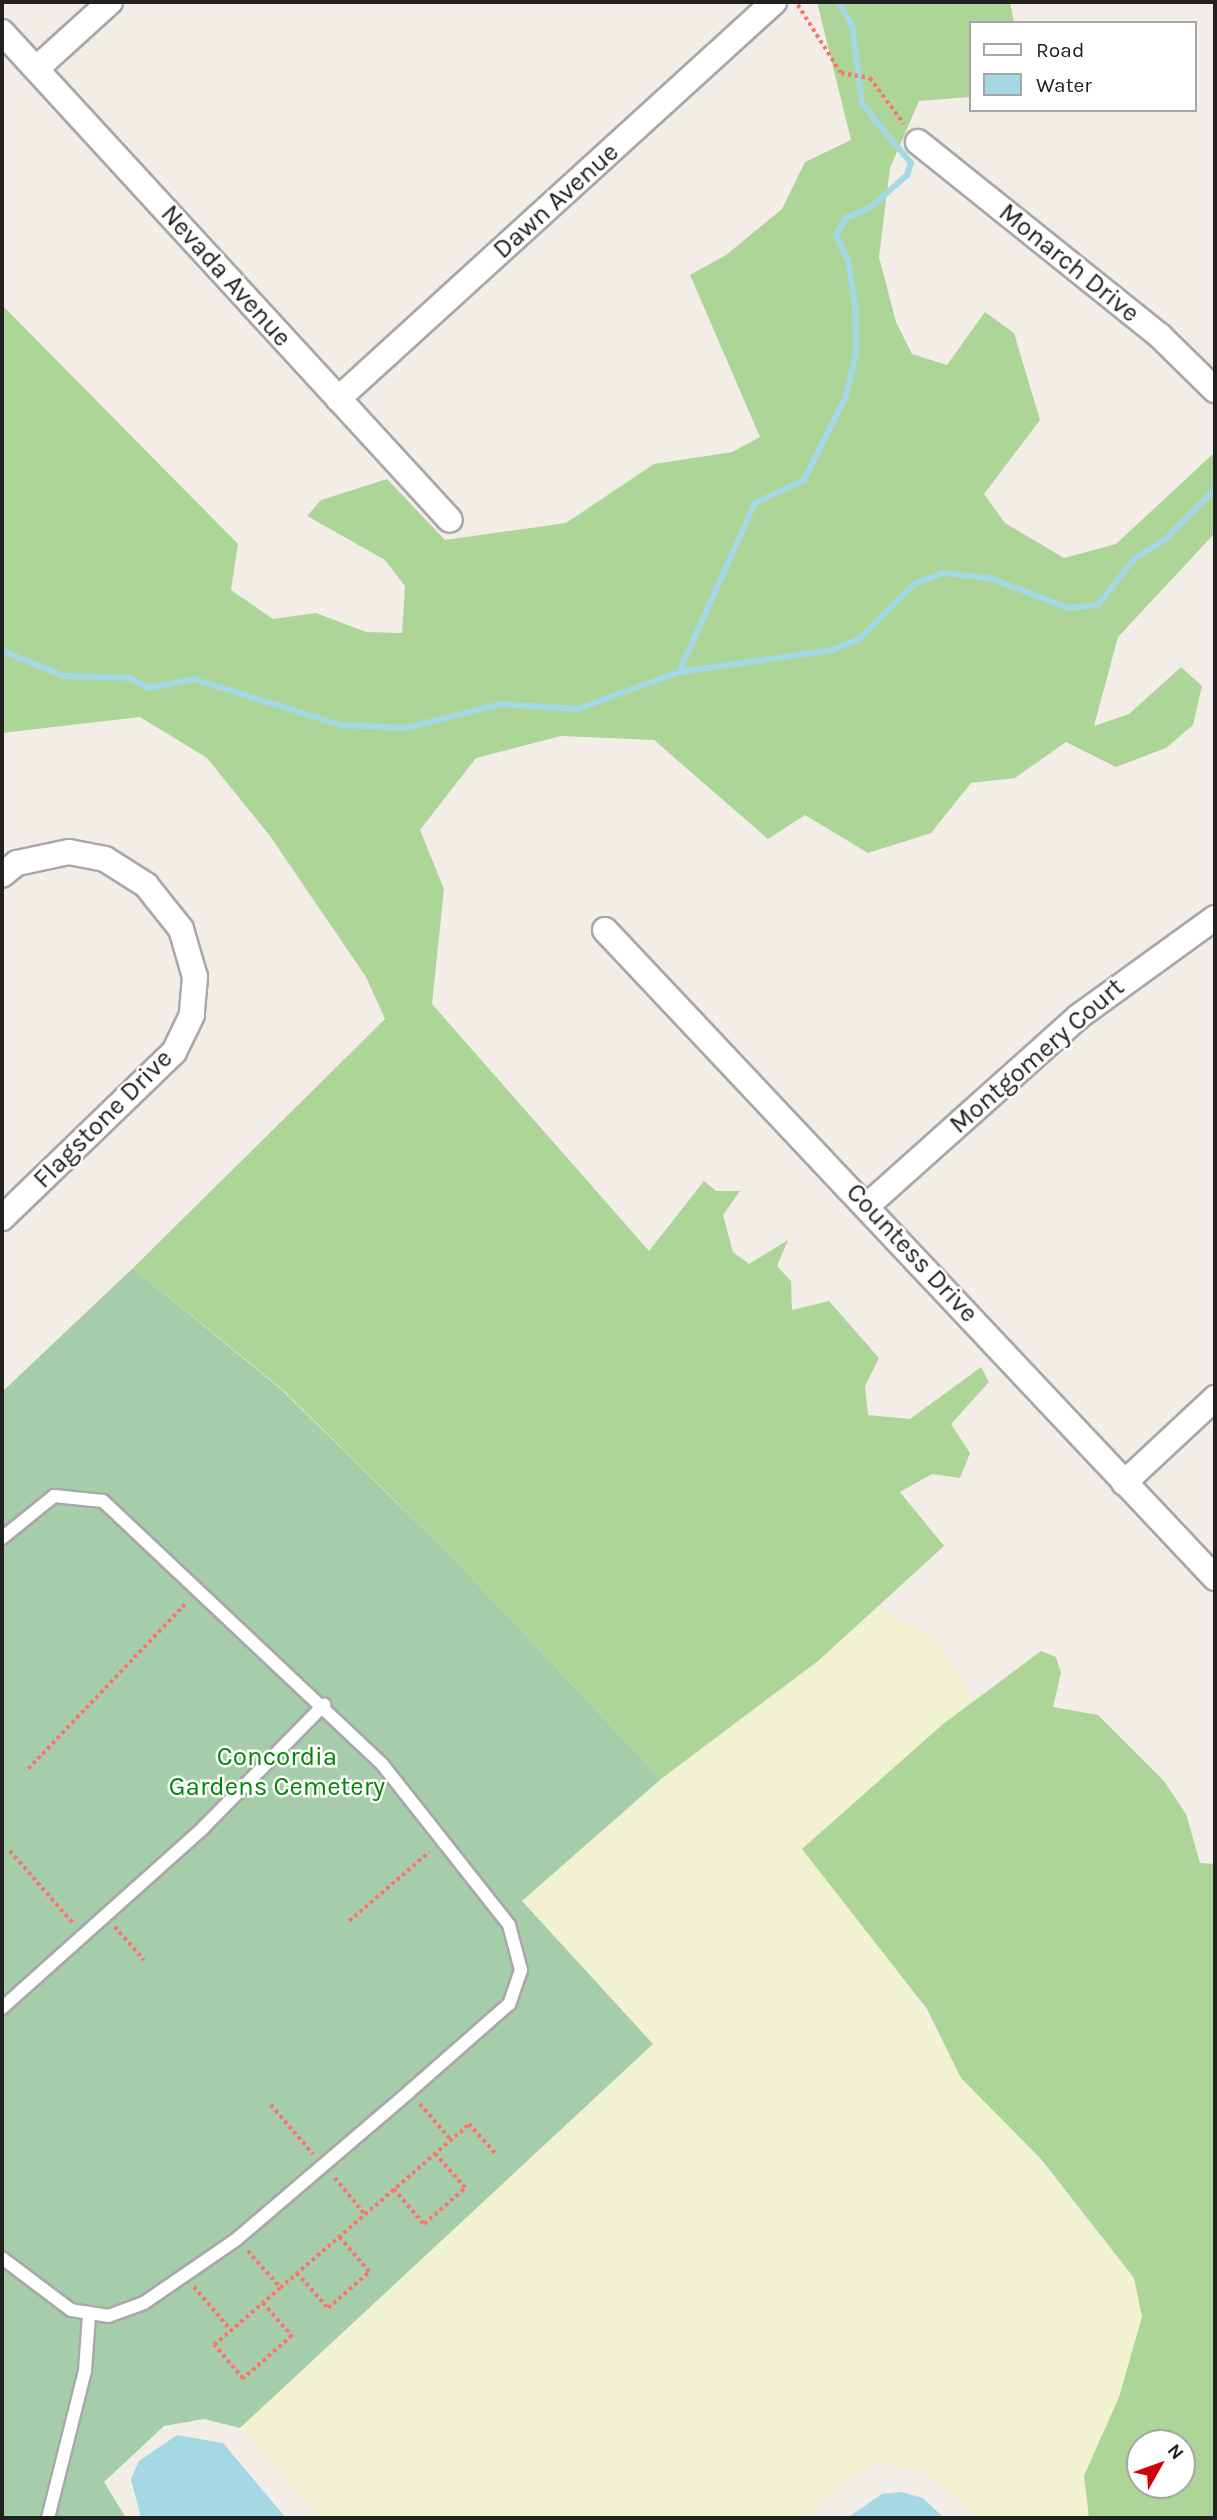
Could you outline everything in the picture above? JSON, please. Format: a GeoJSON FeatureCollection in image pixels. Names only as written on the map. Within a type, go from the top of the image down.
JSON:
{"type":"FeatureCollection","features":[{"type":"Feature","properties":{"kind":"street"},"geometry":{"type":"LineString","coordinates":[[36,69],[110,2]]}},
{"type":"Feature","properties":{"kind":"street","name":"Dawn Avenue"},"geometry":{"type":"LineString","coordinates":[[338,399],[774,2]]}},
{"type":"Feature","properties":{"kind":"street","name":"Nevada Avenue"},"geometry":{"type":"LineString","coordinates":[[2,32],[450,520]]}},
{"type":"Feature","properties":{"kind":"street","name":"Monarch Drive"},"geometry":{"type":"LineString","coordinates":[[918,142],[1160,336],[1215,390]]}},
{"type":"Feature","properties":{"kind":"street","name":"Flagstone Drive"},"geometry":{"type":"LineString","coordinates":[[2,875],[18,863],[69,852],[104,859],[146,885],[181,929],[195,977],[192,1015],[174,1052],[2,1218]]}},
{"type":"Feature","properties":{"kind":"street","name":"Montgomery Court"},"geometry":{"type":"LineString","coordinates":[[868,1205],[1077,1017],[1215,918]]}},
{"type":"Feature","properties":{"kind":"street","name":"Countess Drive"},"geometry":{"type":"LineString","coordinates":[[605,930],[868,1205],[1215,1578]]}},
{"type":"Feature","properties":{"kind":"street"},"geometry":{"type":"LineString","coordinates":[[1124,1483],[1215,1398]]}},
{"type":"Feature","properties":{"kind":"lane"},"geometry":{"type":"LineString","coordinates":[[2,1538],[54,1496],[83,1494],[103,1501],[324,1704],[444,1839],[509,1925],[519,1949],[520,1979],[509,2004],[409,2092],[237,2239],[144,2303],[89,2315],[49,2299],[2,2258]]}},
{"type":"Feature","properties":{"kind":"lane"},"geometry":{"type":"LineString","coordinates":[[2,2008],[107,1918],[324,1704]]}},
{"type":"Feature","properties":{"kind":"lane"},"geometry":{"type":"LineString","coordinates":[[48,2518],[85,2371],[89,2315]]}},
{"type":"Feature","properties":{"kind":"path"},"geometry":{"type":"LineString","coordinates":[[796,2],[841,73],[870,78],[918,142]]}},
{"type":"Feature","properties":{"kind":"path"},"geometry":{"type":"LineString","coordinates":[[28,1769],[199,1588]]}},
{"type":"Feature","properties":{"kind":"path"},"geometry":{"type":"LineString","coordinates":[[349,1921],[444,1839]]}},
{"type":"Feature","properties":{"kind":"path"},"geometry":{"type":"LineString","coordinates":[[10,1851],[84,1937]]}},
{"type":"Feature","properties":{"kind":"path"},"geometry":{"type":"LineString","coordinates":[[107,1918],[144,1960]]}},
{"type":"Feature","properties":{"kind":"path"},"geometry":{"type":"LineString","coordinates":[[409,2092],[451,2140]]}},
{"type":"Feature","properties":{"kind":"path"},"geometry":{"type":"LineString","coordinates":[[263,2303],[292,2336],[243,2379],[214,2345],[231,2330],[469,2124],[497,2155]]}},
{"type":"Feature","properties":{"kind":"path"},"geometry":{"type":"LineString","coordinates":[[394,2189],[424,2224],[465,2189],[434,2154]]}},
{"type":"Feature","properties":{"kind":"path"},"geometry":{"type":"LineString","coordinates":[[297,2273],[328,2308],[349,2290],[369,2272],[339,2237]]}},
{"type":"Feature","properties":{"kind":"path"},"geometry":{"type":"LineString","coordinates":[[237,2239],[280,2288]]}},
{"type":"Feature","properties":{"kind":"path"},"geometry":{"type":"LineString","coordinates":[[185,2277],[231,2330]]}},
{"type":"Feature","properties":{"kind":"green space"},"geometry":{"type":"Polygon","coordinates":[[[817,2],[1010,2],[1014,21],[968,21],[968,97],[919,101],[890,168],[879,257],[896,322],[912,354],[947,365],[985,312],[1014,333],[1040,420],[984,494],[1005,523],[1064,558],[1116,544],[1215,452],[1215,533],[1118,637],[1094,726],[1129,714],[1181,667],[1202,686],[1193,725],[1166,748],[1116,767],[1066,742],[1015,778],[971,783],[931,833],[868,853],[805,815],[768,839],[654,740],[561,736],[476,758],[420,830],[444,889],[432,1004],[649,1251],[704,1181],[716,1191],[740,1191],[723,1215],[733,1252],[749,1264],[788,1240],[777,1266],[791,1281],[792,1310],[829,1301],[879,1358],[865,1386],[868,1415],[910,1419],[981,1367],[989,1382],[951,1424],[970,1453],[960,1478],[932,1474],[900,1492],[944,1546],[818,1661],[661,1779],[457,1562],[283,1390],[133,1268],[385,1019],[366,977],[270,836],[207,758],[140,717],[2,733],[2,305],[238,544],[231,590],[273,619],[316,613],[366,632],[402,633],[405,586],[385,560],[307,516],[321,500],[387,479],[445,540],[566,523],[654,464],[732,452],[760,437],[690,275],[726,255],[782,209],[805,162],[851,140],[817,2]]]}},
{"type":"Feature","properties":{"kind":"green space","name":"Concordia Gardens Cemetery"},"geometry":{"type":"Polygon","coordinates":[[[133,1268],[282,1390],[457,1562],[661,1779],[522,1901],[653,2044],[240,2428],[204,2419],[164,2426],[104,2482],[126,2518],[2,2518],[2,1392],[133,1268]]]}},
{"type":"Feature","properties":{"kind":"green space"},"geometry":{"type":"Polygon","coordinates":[[[879,1608],[936,1638],[975,1704],[943,1724],[802,1849],[887,1953],[941,2042],[1134,2278],[1142,2317],[1119,2397],[1084,2476],[1089,2518],[980,2518],[928,2474],[880,2462],[856,2473],[806,2518],[320,2518],[240,2428],[653,2044],[522,1901],[661,1779],[818,1662],[879,1608]]]}},
{"type":"Feature","properties":{"kind":"green space"},"geometry":{"type":"Polygon","coordinates":[[[1041,1651],[1056,1657],[1061,1673],[1053,1707],[1098,1715],[1164,1781],[1186,1814],[1200,1863],[1215,1864],[1215,2518],[1089,2518],[1084,2476],[1119,2397],[1142,2317],[1134,2278],[1041,2159],[961,2078],[927,2009],[802,1849],[943,1724],[1041,1651]]]}},
{"type":"Feature","properties":{"kind":"water"},"geometry":{"type":"Polygon","coordinates":[[[177,2435],[223,2443],[286,2518],[141,2518],[131,2479],[139,2461],[177,2435]]]}},
{"type":"Feature","properties":{"kind":"water"},"geometry":{"type":"Polygon","coordinates":[[[901,2492],[923,2498],[944,2518],[847,2518],[882,2494],[901,2492]]]}},
{"type":"Feature","properties":{"kind":"waterway"},"geometry":{"type":"LineString","coordinates":[[679,672],[755,503],[804,480],[846,396],[856,353],[855,304],[848,261],[836,235],[846,218],[870,208],[907,175],[911,163],[862,104],[852,25],[838,2]]}},
{"type":"Feature","properties":{"kind":"waterway"},"geometry":{"type":"LineString","coordinates":[[2,651],[64,676],[130,678],[149,688],[194,679],[340,725],[406,728],[501,704],[577,709],[679,672],[832,650],[859,639],[914,584],[943,573],[990,578],[1068,608],[1098,605],[1134,559],[1165,540],[1215,489]]}}]}
